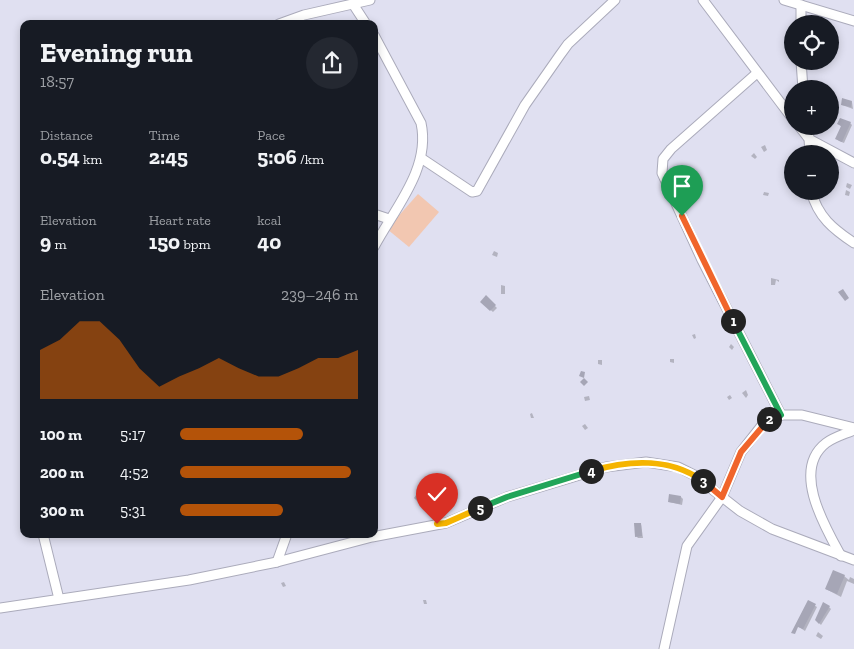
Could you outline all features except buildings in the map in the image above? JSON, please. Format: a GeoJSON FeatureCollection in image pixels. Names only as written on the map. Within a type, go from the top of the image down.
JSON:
{"type":"FeatureCollection","features":[{"type":"Feature","properties":{"kind":"street"},"geometry":{"type":"LineString","coordinates":[[290,20],[370,0]]}},
{"type":"Feature","properties":{"kind":"street"},"geometry":{"type":"LineString","coordinates":[[421,158],[472,192],[477,191],[525,104],[560,55],[568,44],[615,0]]}},
{"type":"Feature","properties":{"kind":"street"},"geometry":{"type":"LineString","coordinates":[[703,0],[784,108]]}},
{"type":"Feature","properties":{"kind":"street"},"geometry":{"type":"LineString","coordinates":[[784,0],[854,21]]}},
{"type":"Feature","properties":{"kind":"street"},"geometry":{"type":"LineString","coordinates":[[353,4],[363,20]]}},
{"type":"Feature","properties":{"kind":"street"},"geometry":{"type":"LineString","coordinates":[[801,5],[801,15]]}},
{"type":"Feature","properties":{"kind":"street"},"geometry":{"type":"LineString","coordinates":[[378,42],[421,122],[424,136],[421,158],[409,188],[378,240]]}},
{"type":"Feature","properties":{"kind":"street"},"geometry":{"type":"LineString","coordinates":[[757,73],[671,148],[663,159],[662,173],[702,260],[781,415]]}},
{"type":"Feature","properties":{"kind":"street"},"geometry":{"type":"LineString","coordinates":[[806,135],[809,139],[854,163]]}},
{"type":"Feature","properties":{"kind":"street"},"geometry":{"type":"LineString","coordinates":[[809,135],[809,145]]}},
{"type":"Feature","properties":{"kind":"street"},"geometry":{"type":"LineString","coordinates":[[814,200],[823,219],[854,243]]}},
{"type":"Feature","properties":{"kind":"street"},"geometry":{"type":"LineString","coordinates":[[378,215],[389,219]]}},
{"type":"Feature","properties":{"kind":"street"},"geometry":{"type":"LineString","coordinates":[[664,649],[687,546],[722,497],[741,452],[767,420],[781,415],[802,415],[854,429]]}},
{"type":"Feature","properties":{"kind":"street"},"geometry":{"type":"LineString","coordinates":[[841,556],[822,520],[809,476],[815,458],[826,444],[854,429]]}},
{"type":"Feature","properties":{"kind":"street"},"geometry":{"type":"LineString","coordinates":[[378,537],[446,523],[507,497],[606,467],[646,462],[678,467],[701,480],[740,511],[772,529],[854,560]]}},
{"type":"Feature","properties":{"kind":"street"},"geometry":{"type":"LineString","coordinates":[[44,538],[59,599]]}},
{"type":"Feature","properties":{"kind":"street"},"geometry":{"type":"LineString","coordinates":[[277,562],[286,538]]}},
{"type":"Feature","properties":{"kind":"street"},"geometry":{"type":"LineString","coordinates":[[0,608],[189,580],[277,562],[372,538]]}},
{"type":"Feature","properties":{"kind":"shaded area"},"geometry":{"type":"Polygon","coordinates":[[[418,194],[439,212],[409,247],[387,229],[418,194]]]}},
{"type":"Feature","properties":{"kind":"route"},"geometry":{"type":"LineString","coordinates":[[437,524],[446,523],[507,497],[606,467],[646,462],[663,463],[678,467],[708,484],[722,497],[741,452],[767,420],[781,415],[702,260],[682,216]]}}]}
